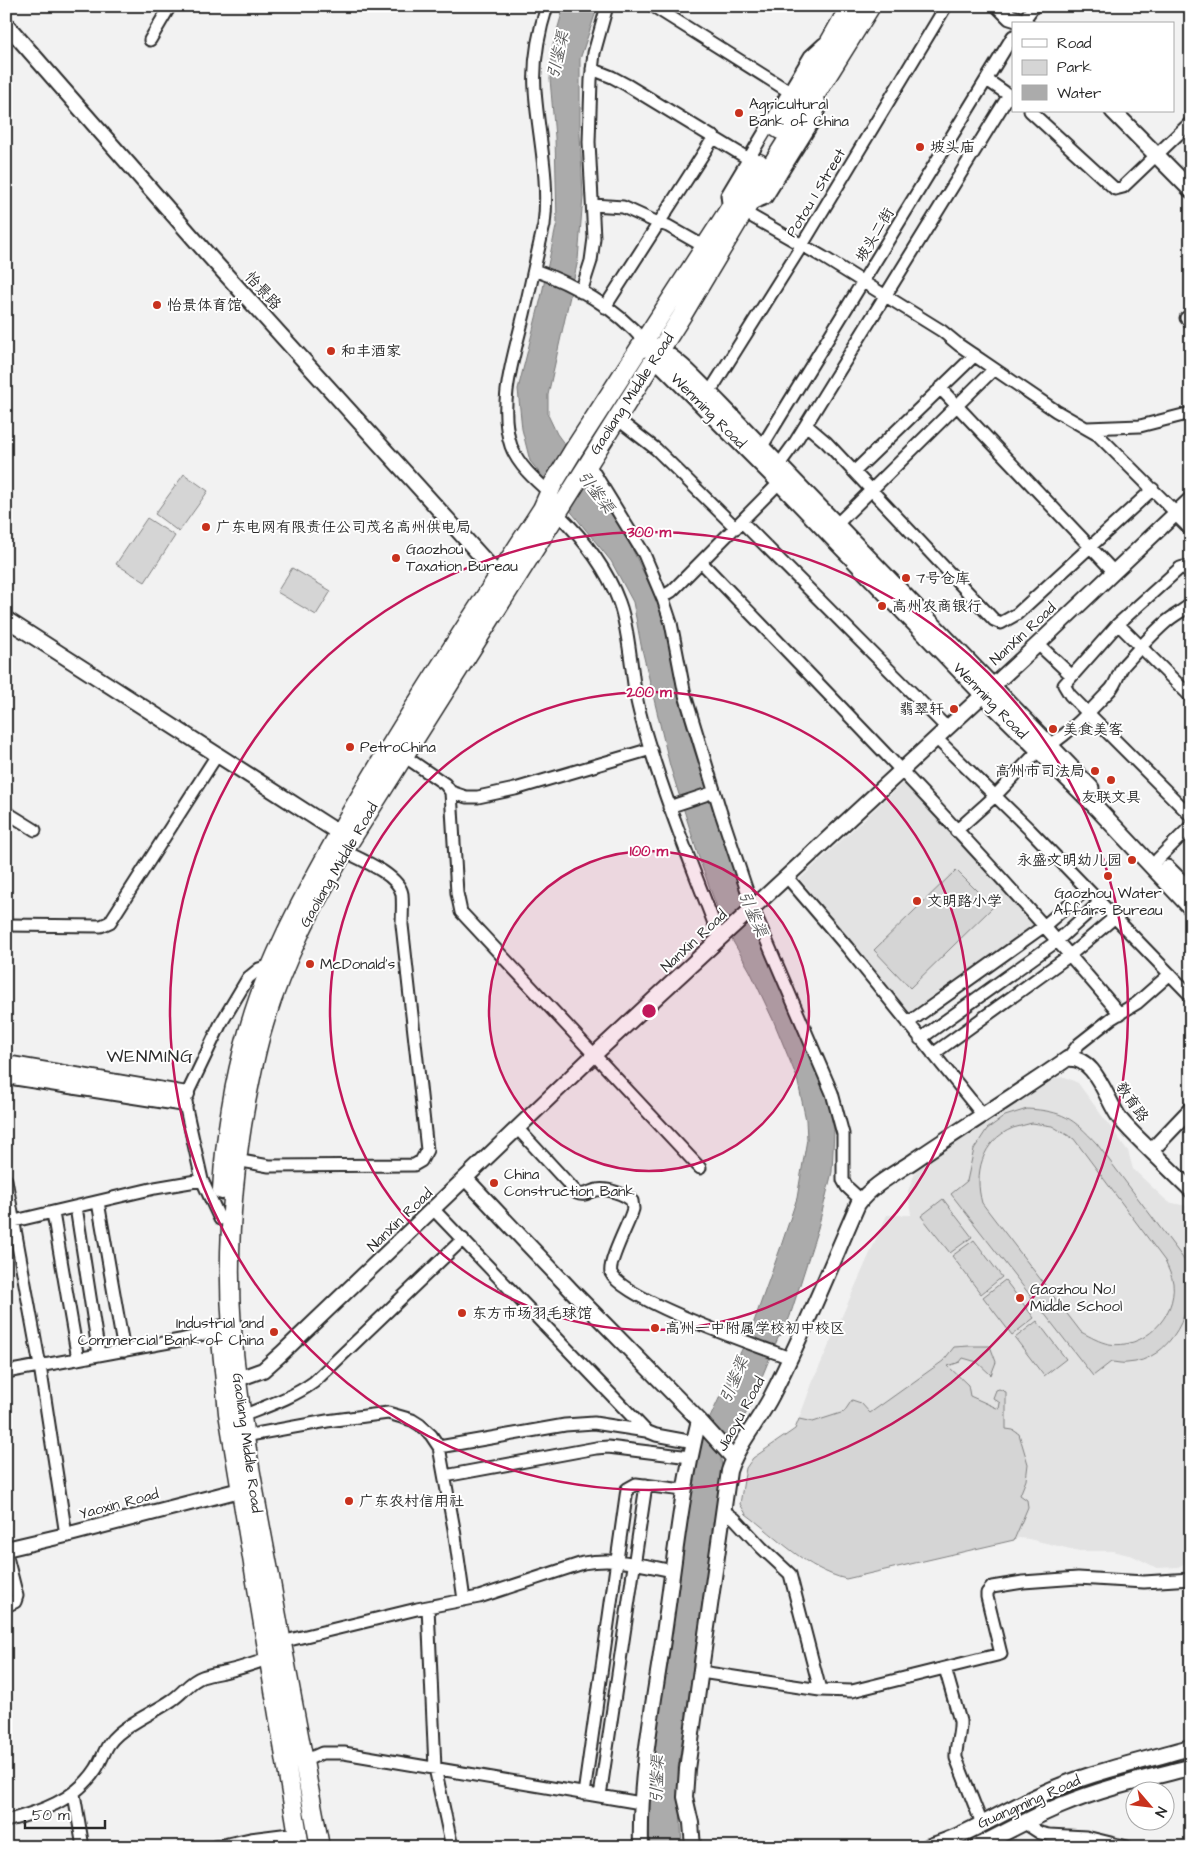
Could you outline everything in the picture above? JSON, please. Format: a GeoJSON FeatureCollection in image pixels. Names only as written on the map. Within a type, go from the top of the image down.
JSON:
{"type":"FeatureCollection","features":[{"type":"Feature","properties":{"kind":"main road","name":"Gaoliang Middle Road"},"geometry":{"type":"LineString","coordinates":[[299,1840],[228,1413],[220,1330],[218,1266],[226,1136],[232,1100],[248,1031],[278,968],[344,851],[657,354],[740,209],[753,161],[850,6]]}},
{"type":"Feature","properties":{"kind":"main road","name":"Gaoliang Middle Road"},"geometry":{"type":"LineString","coordinates":[[320,1847],[281,1642],[245,1436],[232,1331],[230,1221],[236,1160],[252,1067],[278,968],[311,884],[339,833],[384,756],[542,509],[572,451],[705,247],[781,161],[816,94],[871,6]]}},
{"type":"Feature","properties":{"kind":"main road"},"geometry":{"type":"LineString","coordinates":[[999,6],[1010,17],[1022,19]]}},
{"type":"Feature","properties":{"kind":"main road"},"geometry":{"type":"LineString","coordinates":[[1114,112],[1191,190]]}},
{"type":"Feature","properties":{"kind":"main road","name":"Wenming Road"},"geometry":{"type":"LineString","coordinates":[[644,340],[780,483],[1044,748],[1191,892]]}},
{"type":"Feature","properties":{"kind":"main road","name":"Wenming Road"},"geometry":{"type":"LineString","coordinates":[[657,354],[709,393],[836,525],[988,690]]}},
{"type":"Feature","properties":{"kind":"main road"},"geometry":{"type":"LineString","coordinates":[[584,434],[599,445]]}},
{"type":"Feature","properties":{"kind":"main road","name":"Wenming Road"},"geometry":{"type":"LineString","coordinates":[[1044,748],[1095,806],[1191,908]]}},
{"type":"Feature","properties":{"kind":"main road","name":"Guangming Road"},"geometry":{"type":"LineString","coordinates":[[928,1847],[982,1824],[1042,1793],[1092,1774],[1191,1747]]}},
{"type":"Feature","properties":{"kind":"main road","name":"Guangming Road"},"geometry":{"type":"LineString","coordinates":[[976,1847],[1023,1822],[1088,1796],[1191,1767]]}},
{"type":"Feature","properties":{"kind":"main road"},"geometry":{"type":"LineString","coordinates":[[294,1805],[312,1802]]}},
{"type":"Feature","properties":{"kind":"street"},"geometry":{"type":"LineString","coordinates":[[150,40],[170,6]]}},
{"type":"Feature","properties":{"kind":"street"},"geometry":{"type":"LineString","coordinates":[[547,6],[539,32],[535,66],[535,90],[547,205],[537,271],[508,384],[506,427],[511,447],[517,458],[538,483],[552,488]]}},
{"type":"Feature","properties":{"kind":"street"},"geometry":{"type":"LineString","coordinates":[[577,290],[591,261],[594,238],[590,142],[592,69],[594,53],[608,6]]}},
{"type":"Feature","properties":{"kind":"street"},"geometry":{"type":"LineString","coordinates":[[653,6],[794,95]]}},
{"type":"Feature","properties":{"kind":"street","name":"Potou 1 Street"},"geometry":{"type":"LineString","coordinates":[[709,393],[802,245],[946,6]]}},
{"type":"Feature","properties":{"kind":"street"},"geometry":{"type":"LineString","coordinates":[[1022,19],[1034,6]]}},
{"type":"Feature","properties":{"kind":"street","name":"怡景路"},"geometry":{"type":"LineString","coordinates":[[6,24],[204,250],[499,576]]}},
{"type":"Feature","properties":{"kind":"street","name":"坡头二街"},"geometry":{"type":"LineString","coordinates":[[761,448],[1012,38]]}},
{"type":"Feature","properties":{"kind":"street"},"geometry":{"type":"LineString","coordinates":[[592,69],[620,81],[753,161]]}},
{"type":"Feature","properties":{"kind":"street"},"geometry":{"type":"LineString","coordinates":[[778,466],[806,425],[1011,96],[987,80]]}},
{"type":"Feature","properties":{"kind":"street"},"geometry":{"type":"LineString","coordinates":[[1031,112],[1115,189],[1122,187],[1191,122]]}},
{"type":"Feature","properties":{"kind":"street"},"geometry":{"type":"LineString","coordinates":[[605,307],[714,137]]}},
{"type":"Feature","properties":{"kind":"street"},"geometry":{"type":"LineString","coordinates":[[593,205],[623,207],[668,226],[705,247]]}},
{"type":"Feature","properties":{"kind":"street"},"geometry":{"type":"LineString","coordinates":[[740,209],[864,282],[942,331],[1056,411],[1087,428],[1108,444],[1191,528]]}},
{"type":"Feature","properties":{"kind":"street"},"geometry":{"type":"LineString","coordinates":[[537,271],[577,290],[605,307],[623,319],[644,340]]}},
{"type":"Feature","properties":{"kind":"street"},"geometry":{"type":"LineString","coordinates":[[855,471],[974,355]]}},
{"type":"Feature","properties":{"kind":"street"},"geometry":{"type":"LineString","coordinates":[[836,525],[994,369]]}},
{"type":"Feature","properties":{"kind":"street"},"geometry":{"type":"LineString","coordinates":[[940,388],[1114,571]]}},
{"type":"Feature","properties":{"kind":"street"},"geometry":{"type":"LineString","coordinates":[[1087,428],[1140,426],[1191,413]]}},
{"type":"Feature","properties":{"kind":"street"},"geometry":{"type":"LineString","coordinates":[[616,418],[656,449],[739,525],[947,728]]}},
{"type":"Feature","properties":{"kind":"street"},"geometry":{"type":"LineString","coordinates":[[806,425],[855,471],[980,606],[994,620],[1000,623],[1017,614],[1153,489]]}},
{"type":"Feature","properties":{"kind":"street"},"geometry":{"type":"LineString","coordinates":[[586,466],[644,554],[662,597],[671,623],[686,695],[711,793],[750,912],[832,1094],[843,1134],[843,1180],[847,1187],[861,1200]]}},
{"type":"Feature","properties":{"kind":"street"},"geometry":{"type":"LineString","coordinates":[[662,597],[672,591],[780,483]]}},
{"type":"Feature","properties":{"kind":"street","name":"NanXin Road"},"geometry":{"type":"LineString","coordinates":[[238,1379],[260,1372],[268,1366],[434,1210],[595,1054],[1038,644],[1191,499]]}},
{"type":"Feature","properties":{"kind":"street"},"geometry":{"type":"LineString","coordinates":[[558,511],[591,550],[604,570],[620,604],[636,695],[651,750],[722,937]]}},
{"type":"Feature","properties":{"kind":"street"},"geometry":{"type":"LineString","coordinates":[[701,562],[865,731],[1057,940],[1120,1014]]}},
{"type":"Feature","properties":{"kind":"street"},"geometry":{"type":"LineString","coordinates":[[1191,573],[1181,567],[1118,624],[1064,684],[1065,688],[1191,816]]}},
{"type":"Feature","properties":{"kind":"street"},"geometry":{"type":"LineString","coordinates":[[956,831],[996,796],[1044,748],[1089,712],[1114,686],[1119,672],[1141,647],[1165,623],[1184,611],[1191,604]]}},
{"type":"Feature","properties":{"kind":"street"},"geometry":{"type":"LineString","coordinates":[[6,619],[339,833]]}},
{"type":"Feature","properties":{"kind":"street"},"geometry":{"type":"LineString","coordinates":[[1118,624],[1191,697]]}},
{"type":"Feature","properties":{"kind":"street"},"geometry":{"type":"LineString","coordinates":[[1038,644],[1071,675]]}},
{"type":"Feature","properties":{"kind":"street"},"geometry":{"type":"LineString","coordinates":[[936,738],[1087,888],[1191,996]]}},
{"type":"Feature","properties":{"kind":"street"},"geometry":{"type":"LineString","coordinates":[[451,792],[466,797],[478,796],[515,788],[651,750]]}},
{"type":"Feature","properties":{"kind":"street"},"geometry":{"type":"LineString","coordinates":[[6,925],[101,926],[110,922],[217,754]]}},
{"type":"Feature","properties":{"kind":"street"},"geometry":{"type":"LineString","coordinates":[[404,756],[445,784],[451,792],[456,893],[461,912],[700,1168]]}},
{"type":"Feature","properties":{"kind":"street"},"geometry":{"type":"LineString","coordinates":[[673,806],[711,793]]}},
{"type":"Feature","properties":{"kind":"street"},"geometry":{"type":"LineString","coordinates":[[6,812],[34,830]]}},
{"type":"Feature","properties":{"kind":"street"},"geometry":{"type":"LineString","coordinates":[[1158,858],[1191,826]]}},
{"type":"Feature","properties":{"kind":"street"},"geometry":{"type":"LineString","coordinates":[[236,1160],[269,1166],[414,1165],[421,1161],[427,1150],[402,925],[402,894],[395,882],[387,875],[344,851]]}},
{"type":"Feature","properties":{"kind":"street"},"geometry":{"type":"LineString","coordinates":[[787,877],[847,947],[982,1114]]}},
{"type":"Feature","properties":{"kind":"street"},"geometry":{"type":"LineString","coordinates":[[908,1023],[1044,926],[1087,888]]}},
{"type":"Feature","properties":{"kind":"street"},"geometry":{"type":"LineString","coordinates":[[920,1039],[1057,940],[1100,902]]}},
{"type":"Feature","properties":{"kind":"street"},"geometry":{"type":"LineString","coordinates":[[933,1054],[1070,955],[1115,918]]}},
{"type":"Feature","properties":{"kind":"street"},"geometry":{"type":"LineString","coordinates":[[220,1219],[202,1180],[186,1098],[220,1025],[248,978],[259,969],[278,968]]}},
{"type":"Feature","properties":{"kind":"street"},"geometry":{"type":"LineString","coordinates":[[1067,1059],[1078,1044],[1112,1018],[1137,1003],[1170,974]]}},
{"type":"Feature","properties":{"kind":"street","name":"教育路"},"geometry":{"type":"LineString","coordinates":[[1067,1059],[1077,1058],[1092,1070],[1121,1120],[1191,1190]]}},
{"type":"Feature","properties":{"kind":"street","name":"Jiaoyu Road"},"geometry":{"type":"LineString","coordinates":[[692,1847],[685,1788],[731,1455],[771,1396],[861,1200],[876,1187],[982,1114],[1067,1059]]}},
{"type":"Feature","properties":{"kind":"street"},"geometry":{"type":"LineString","coordinates":[[7,1068],[186,1098]]}},
{"type":"Feature","properties":{"kind":"street"},"geometry":{"type":"LineString","coordinates":[[1151,1151],[1191,1109]]}},
{"type":"Feature","properties":{"kind":"street"},"geometry":{"type":"LineString","coordinates":[[518,1129],[577,1192],[583,1195],[596,1190],[605,1190],[623,1195],[632,1201],[633,1209],[611,1267],[611,1272],[619,1282],[643,1298],[790,1358]]}},
{"type":"Feature","properties":{"kind":"street"},"geometry":{"type":"LineString","coordinates":[[466,1179],[731,1455]]}},
{"type":"Feature","properties":{"kind":"street"},"geometry":{"type":"LineString","coordinates":[[6,1180],[10,1222],[40,1366],[66,1535]]}},
{"type":"Feature","properties":{"kind":"street"},"geometry":{"type":"LineString","coordinates":[[10,1222],[155,1188],[202,1180]]}},
{"type":"Feature","properties":{"kind":"street"},"geometry":{"type":"LineString","coordinates":[[98,1202],[124,1350]]}},
{"type":"Feature","properties":{"kind":"street"},"geometry":{"type":"LineString","coordinates":[[76,1207],[99,1355]]}},
{"type":"Feature","properties":{"kind":"street"},"geometry":{"type":"LineString","coordinates":[[434,1210],[646,1431]]}},
{"type":"Feature","properties":{"kind":"street"},"geometry":{"type":"LineString","coordinates":[[53,1212],[78,1359]]}},
{"type":"Feature","properties":{"kind":"street"},"geometry":{"type":"LineString","coordinates":[[242,1416],[278,1402],[301,1391],[314,1382],[463,1239]]}},
{"type":"Feature","properties":{"kind":"street"},"geometry":{"type":"LineString","coordinates":[[6,1372],[180,1340],[220,1330]]}},
{"type":"Feature","properties":{"kind":"street"},"geometry":{"type":"LineString","coordinates":[[245,1436],[327,1421],[388,1413],[412,1420],[420,1425],[431,1435],[439,1447],[464,1600]]}},
{"type":"Feature","properties":{"kind":"street"},"geometry":{"type":"LineString","coordinates":[[439,1447],[566,1424],[594,1423],[646,1431],[656,1435],[694,1442]]}},
{"type":"Feature","properties":{"kind":"street"},"geometry":{"type":"LineString","coordinates":[[641,1847],[641,1803],[684,1490],[694,1442],[702,1424]]}},
{"type":"Feature","properties":{"kind":"street"},"geometry":{"type":"LineString","coordinates":[[445,1476],[608,1447],[690,1457]]}},
{"type":"Feature","properties":{"kind":"street"},"geometry":{"type":"LineString","coordinates":[[584,1794],[627,1489],[632,1484],[684,1490]]}},
{"type":"Feature","properties":{"kind":"street"},"geometry":{"type":"LineString","coordinates":[[600,1796],[636,1564],[646,1485]]}},
{"type":"Feature","properties":{"kind":"street","name":"Yaoxin Road"},"geometry":{"type":"LineString","coordinates":[[6,1548],[66,1535],[240,1490]]}},
{"type":"Feature","properties":{"kind":"street"},"geometry":{"type":"LineString","coordinates":[[724,1511],[735,1519],[790,1574],[820,1690]]}},
{"type":"Feature","properties":{"kind":"street"},"geometry":{"type":"LineString","coordinates":[[6,1553],[17,1596],[15,1602],[6,1606]]}},
{"type":"Feature","properties":{"kind":"street"},"geometry":{"type":"LineString","coordinates":[[281,1642],[464,1600],[513,1587],[583,1563],[598,1560],[617,1561],[673,1571]]}},
{"type":"Feature","properties":{"kind":"street"},"geometry":{"type":"LineString","coordinates":[[701,1672],[820,1690],[852,1691],[1001,1654],[987,1597],[987,1593],[992,1587],[1023,1582],[1078,1578],[1144,1582],[1191,1579]]}},
{"type":"Feature","properties":{"kind":"street"},"geometry":{"type":"LineString","coordinates":[[428,1607],[435,1768],[452,1847]]}},
{"type":"Feature","properties":{"kind":"street"},"geometry":{"type":"LineString","coordinates":[[6,1821],[51,1806],[74,1794],[96,1768],[104,1748],[117,1735],[133,1722],[148,1716],[168,1703],[201,1677],[268,1659]]}},
{"type":"Feature","properties":{"kind":"street"},"geometry":{"type":"LineString","coordinates":[[945,1668],[961,1728],[956,1748],[956,1758],[982,1824]]}},
{"type":"Feature","properties":{"kind":"street"},"geometry":{"type":"LineString","coordinates":[[304,1761],[322,1753],[332,1752],[641,1803]]}},
{"type":"Feature","properties":{"kind":"street"},"geometry":{"type":"LineString","coordinates":[[74,1794],[83,1847]]}},
{"type":"Feature","properties":{"kind":"street"},"geometry":{"type":"LineString","coordinates":[[1023,1822],[1040,1833],[1049,1836],[1086,1837],[1127,1847]]}},
{"type":"Feature","properties":{"kind":"street"},"geometry":{"type":"LineString","coordinates":[[214,1847],[250,1839],[299,1840]]}},
{"type":"Feature","properties":{"kind":"shaded area","name":"文明路小学"},"geometry":{"type":"Polygon","coordinates":[[[906,780],[1035,923],[975,970],[912,1015],[800,879],[906,780]]]}},
{"type":"Feature","properties":{"kind":"shaded area","name":"Gaozhou No.1 Middle School"},"geometry":{"type":"Polygon","coordinates":[[[1065,1077],[1078,1083],[1128,1151],[1133,1169],[1168,1202],[1191,1207],[1191,1560],[1178,1567],[1157,1568],[1133,1556],[1112,1551],[1079,1551],[1019,1538],[846,1579],[831,1575],[810,1564],[746,1514],[740,1504],[746,1468],[753,1458],[795,1429],[813,1381],[887,1215],[911,1215],[908,1191],[916,1171],[993,1117],[1056,1078],[1065,1077]]]}},
{"type":"Feature","properties":{"kind":"green space"},"geometry":{"type":"Polygon","coordinates":[[[184,474],[208,491],[179,532],[155,514],[184,474]]]}},
{"type":"Feature","properties":{"kind":"green space"},"geometry":{"type":"Polygon","coordinates":[[[147,518],[175,536],[145,582],[116,564],[147,518]]]}},
{"type":"Feature","properties":{"kind":"green space"},"geometry":{"type":"Polygon","coordinates":[[[292,568],[331,591],[316,615],[277,592],[292,568]]]}},
{"type":"Feature","properties":{"kind":"green space"},"geometry":{"type":"Polygon","coordinates":[[[956,870],[993,907],[910,988],[874,950],[956,870]]]}},
{"type":"Feature","properties":{"kind":"green space"},"geometry":{"type":"Polygon","coordinates":[[[1027,1109],[1039,1110],[1059,1114],[1074,1122],[1097,1144],[1183,1259],[1188,1268],[1190,1283],[1184,1315],[1168,1343],[1156,1353],[1143,1360],[1125,1363],[1111,1362],[1093,1376],[951,1194],[967,1181],[974,1149],[987,1129],[1005,1116],[1027,1109]],[[1032,1123],[1013,1128],[994,1141],[982,1160],[980,1170],[979,1181],[982,1203],[1081,1332],[1098,1341],[1109,1344],[1134,1342],[1145,1336],[1163,1319],[1173,1296],[1171,1275],[1165,1261],[1074,1139],[1052,1126],[1032,1123]]]}},
{"type":"Feature","properties":{"kind":"green space"},"geometry":{"type":"Polygon","coordinates":[[[943,1199],[972,1237],[950,1253],[921,1216],[943,1199]]]}},
{"type":"Feature","properties":{"kind":"green space"},"geometry":{"type":"Polygon","coordinates":[[[974,1240],[1002,1277],[981,1294],[952,1256],[974,1240]]]}},
{"type":"Feature","properties":{"kind":"green space"},"geometry":{"type":"Polygon","coordinates":[[[1005,1280],[1034,1318],[1012,1335],[983,1297],[1005,1280]]]}},
{"type":"Feature","properties":{"kind":"green space"},"geometry":{"type":"Polygon","coordinates":[[[1037,1321],[1066,1359],[1044,1376],[1015,1338],[1037,1321]]]}},
{"type":"Feature","properties":{"kind":"green space"},"geometry":{"type":"Polygon","coordinates":[[[990,1346],[996,1362],[991,1375],[977,1362],[963,1358],[960,1362],[948,1366],[968,1385],[970,1396],[999,1409],[1000,1403],[993,1398],[996,1390],[999,1389],[1006,1392],[1006,1429],[1013,1430],[1019,1434],[1028,1464],[1026,1480],[1020,1495],[1027,1500],[1028,1507],[1014,1540],[846,1579],[818,1568],[805,1560],[746,1514],[740,1504],[746,1468],[753,1458],[795,1429],[799,1419],[813,1422],[844,1412],[852,1400],[861,1403],[870,1413],[943,1361],[954,1347],[990,1346]]]}},
{"type":"Feature","properties":{"kind":"water","name":"引鉴渠"},"geometry":{"type":"Polygon","coordinates":[[[564,6],[598,6],[580,59],[580,135],[583,196],[578,260],[548,395],[548,415],[557,434],[603,497],[626,536],[663,613],[679,699],[694,750],[728,846],[826,1091],[834,1130],[832,1172],[818,1228],[790,1316],[783,1333],[778,1338],[749,1408],[721,1459],[722,1469],[678,1768],[682,1847],[650,1847],[647,1795],[687,1503],[701,1437],[751,1330],[797,1198],[807,1139],[806,1120],[797,1078],[750,971],[723,924],[700,861],[670,766],[641,645],[633,602],[611,561],[530,461],[522,429],[518,389],[541,298],[557,222],[555,137],[550,79],[553,45],[564,6]]]}},
{"type":"Feature","properties":{"kind":"place","name":"Agricultural Bank of China"},"geometry":{"type":"Point","coordinates":[739,113]}},
{"type":"Feature","properties":{"kind":"place","name":"坡头庙"},"geometry":{"type":"Point","coordinates":[920,147]}},
{"type":"Feature","properties":{"kind":"place","name":"怡景体育馆"},"geometry":{"type":"Point","coordinates":[157,305]}},
{"type":"Feature","properties":{"kind":"place","name":"和丰酒家"},"geometry":{"type":"Point","coordinates":[331,351]}},
{"type":"Feature","properties":{"kind":"place","name":"广东电网有限责任公司茂名高州供电局"},"geometry":{"type":"Point","coordinates":[206,527]}},
{"type":"Feature","properties":{"kind":"place","name":"Gaozhou Taxation Bureau"},"geometry":{"type":"Point","coordinates":[396,558]}},
{"type":"Feature","properties":{"kind":"place","name":"7号仓库"},"geometry":{"type":"Point","coordinates":[906,578]}},
{"type":"Feature","properties":{"kind":"place","name":"高州农商银行"},"geometry":{"type":"Point","coordinates":[882,606]}},
{"type":"Feature","properties":{"kind":"place","name":"翡翠轩"},"geometry":{"type":"Point","coordinates":[954,709]}},
{"type":"Feature","properties":{"kind":"place","name":"美食美客"},"geometry":{"type":"Point","coordinates":[1053,729]}},
{"type":"Feature","properties":{"kind":"place","name":"PetroChina"},"geometry":{"type":"Point","coordinates":[350,747]}},
{"type":"Feature","properties":{"kind":"place","name":"高州市司法局"},"geometry":{"type":"Point","coordinates":[1095,771]}},
{"type":"Feature","properties":{"kind":"place","name":"友联文具"},"geometry":{"type":"Point","coordinates":[1111,780]}},
{"type":"Feature","properties":{"kind":"place","name":"永盛文明幼儿园"},"geometry":{"type":"Point","coordinates":[1132,860]}},
{"type":"Feature","properties":{"kind":"place","name":"Gaozhou Water Affairs Bureau"},"geometry":{"type":"Point","coordinates":[1108,876]}},
{"type":"Feature","properties":{"kind":"place","name":"文明路小学"},"geometry":{"type":"Point","coordinates":[917,901]}},
{"type":"Feature","properties":{"kind":"place","name":"McDonald's"},"geometry":{"type":"Point","coordinates":[310,964]}},
{"type":"Feature","properties":{"kind":"place","name":"China Construction Bank"},"geometry":{"type":"Point","coordinates":[494,1183]}},
{"type":"Feature","properties":{"kind":"place","name":"Gaozhou No.1 Middle School"},"geometry":{"type":"Point","coordinates":[1020,1298]}},
{"type":"Feature","properties":{"kind":"place","name":"东方市场羽毛球馆"},"geometry":{"type":"Point","coordinates":[462,1313]}},
{"type":"Feature","properties":{"kind":"place","name":"高州一中附属学校初中校区"},"geometry":{"type":"Point","coordinates":[655,1328]}},
{"type":"Feature","properties":{"kind":"place","name":"Industrial and Commercial Bank of China"},"geometry":{"type":"Point","coordinates":[274,1332]}},
{"type":"Feature","properties":{"kind":"place","name":"广东农村信用社"},"geometry":{"type":"Point","coordinates":[349,1501]}},
{"type":"Feature","properties":{"kind":"district","name":"WENMING"},"geometry":{"type":"Point","coordinates":[150,1056]}}]}
